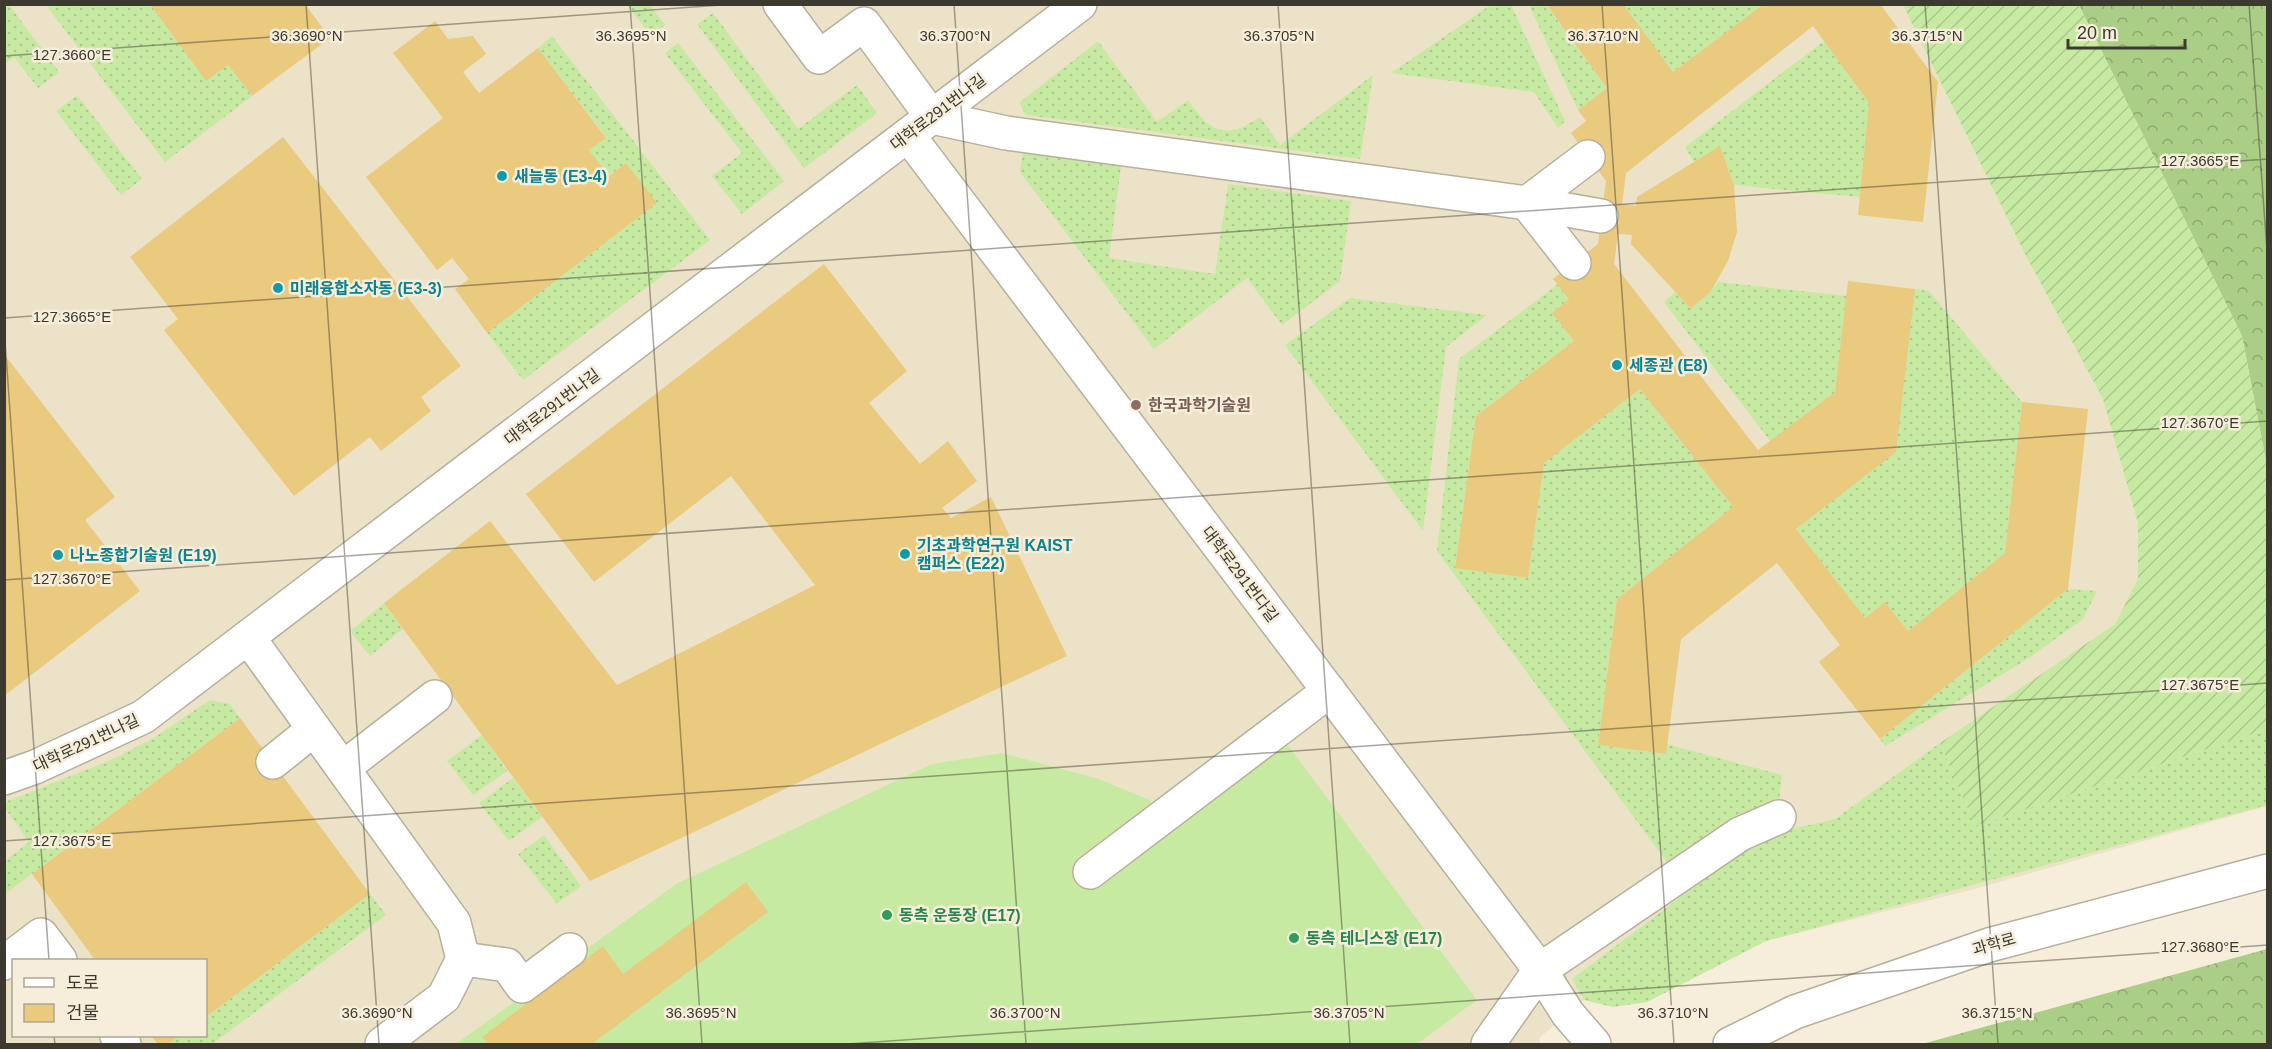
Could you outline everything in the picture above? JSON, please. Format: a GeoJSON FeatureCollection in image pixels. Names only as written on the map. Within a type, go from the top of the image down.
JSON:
{"type":"FeatureCollection","features":[{"type":"Feature","properties":{"kind":"street","name":"대학로291번다길"},"geometry":{"type":"LineString","coordinates":[[780,4],[819,57],[864,24],[920,126],[1329,691],[1540,970],[1568,1014],[1594,1044]]}},
{"type":"Feature","properties":{"kind":"street","name":"대학로291번나길"},"geometry":{"type":"LineString","coordinates":[[4,778],[35,767],[143,717],[1080,4]]}},
{"type":"Feature","properties":{"kind":"street"},"geometry":{"type":"LineString","coordinates":[[920,126],[1006,133],[1527,203],[1601,216]]}},
{"type":"Feature","properties":{"kind":"street"},"geometry":{"type":"LineString","coordinates":[[1527,203],[1588,157]]}},
{"type":"Feature","properties":{"kind":"street"},"geometry":{"type":"LineString","coordinates":[[1527,203],[1574,263]]}},
{"type":"Feature","properties":{"kind":"street"},"geometry":{"type":"LineString","coordinates":[[248,637],[454,923],[463,959],[444,997],[382,1044]]}},
{"type":"Feature","properties":{"kind":"street"},"geometry":{"type":"LineString","coordinates":[[1090,872],[1329,691]]}},
{"type":"Feature","properties":{"kind":"street"},"geometry":{"type":"LineString","coordinates":[[343,768],[435,697]]}},
{"type":"Feature","properties":{"kind":"street"},"geometry":{"type":"LineString","coordinates":[[273,762],[314,729]]}},
{"type":"Feature","properties":{"kind":"street"},"geometry":{"type":"LineString","coordinates":[[1488,1044],[1540,970],[1740,834],[1779,818]]}},
{"type":"Feature","properties":{"kind":"street","name":"과학로"},"geometry":{"type":"LineString","coordinates":[[1730,1044],[1795,1012],[1989,945],[2268,871]]}},
{"type":"Feature","properties":{"kind":"street"},"geometry":{"type":"LineString","coordinates":[[4,963],[41,935],[59,959]]}},
{"type":"Feature","properties":{"kind":"street"},"geometry":{"type":"LineString","coordinates":[[463,959],[507,965],[522,986],[570,950]]}},
{"type":"Feature","properties":{"kind":"shaded area","name":"한국과학기술원"},"geometry":{"type":"Polygon","coordinates":[[[5,5],[2267,5],[2267,806],[1975,889],[1766,941],[1647,1002],[1613,1007],[1584,1000],[1539,1038],[1541,1044],[5,1044],[5,5]]]}},
{"type":"Feature","properties":{"kind":"green space"},"geometry":{"type":"Polygon","coordinates":[[[5,4],[9,5],[59,72],[38,88],[14,57],[5,64],[5,4]]]}},
{"type":"Feature","properties":{"kind":"green space"},"geometry":{"type":"Polygon","coordinates":[[[1492,4],[1511,5],[1565,121],[1558,128],[1534,92],[1391,73],[1492,4]]]}},
{"type":"Feature","properties":{"kind":"green space"},"geometry":{"type":"Polygon","coordinates":[[[46,5],[150,5],[228,65],[252,96],[165,162],[46,5]]]}},
{"type":"Feature","properties":{"kind":"green space"},"geometry":{"type":"Polygon","coordinates":[[[627,5],[650,5],[665,25],[651,36],[627,5]]]}},
{"type":"Feature","properties":{"kind":"green space"},"geometry":{"type":"Polygon","coordinates":[[[1529,5],[1546,5],[1607,88],[1578,110],[1529,5]]]}},
{"type":"Feature","properties":{"kind":"green space"},"geometry":{"type":"Polygon","coordinates":[[[1623,5],[1764,5],[1673,72],[1623,5]]]}},
{"type":"Feature","properties":{"kind":"green space"},"geometry":{"type":"Polygon","coordinates":[[[1903,5],[2079,5],[2242,336],[2267,466],[2267,729],[1975,826],[1940,743],[2115,624],[2138,579],[2138,523],[2103,399],[2025,254],[1903,5]]]}},
{"type":"Feature","properties":{"kind":"green space"},"geometry":{"type":"Polygon","coordinates":[[[2079,5],[2267,5],[2267,466],[2242,336],[2079,5]]]}},
{"type":"Feature","properties":{"kind":"green space"},"geometry":{"type":"Polygon","coordinates":[[[713,13],[798,129],[857,85],[877,113],[804,168],[697,24],[713,13]]]}},
{"type":"Feature","properties":{"kind":"green space"},"geometry":{"type":"Polygon","coordinates":[[[552,36],[710,240],[523,380],[487,333],[656,203],[626,163],[609,176],[589,150],[606,137],[538,48],[552,36]]]}},
{"type":"Feature","properties":{"kind":"green space"},"geometry":{"type":"Polygon","coordinates":[[[1098,41],[1157,122],[1188,100],[1204,120],[1219,130],[1237,129],[1260,117],[1280,145],[1373,75],[1360,159],[1026,115],[1019,103],[1098,41]]]}},
{"type":"Feature","properties":{"kind":"green space"},"geometry":{"type":"Polygon","coordinates":[[[1824,41],[1869,103],[1860,197],[1734,185],[1720,146],[1694,162],[1685,147],[1824,41]]]}},
{"type":"Feature","properties":{"kind":"green space"},"geometry":{"type":"Polygon","coordinates":[[[678,43],[784,181],[742,214],[712,176],[742,153],[665,53],[678,43]]]}},
{"type":"Feature","properties":{"kind":"green space"},"geometry":{"type":"Polygon","coordinates":[[[77,95],[142,179],[121,195],[56,111],[77,95]]]}},
{"type":"Feature","properties":{"kind":"green space"},"geometry":{"type":"Polygon","coordinates":[[[1023,152],[1121,166],[1109,258],[1215,274],[1228,184],[1351,201],[1340,281],[1282,325],[1247,278],[1154,349],[1020,172],[1023,152]]]}},
{"type":"Feature","properties":{"kind":"green space"},"geometry":{"type":"Polygon","coordinates":[[[1719,282],[1847,296],[1835,392],[1771,442],[1664,302],[1675,292],[1692,309],[1719,282]]]}},
{"type":"Feature","properties":{"kind":"green space"},"geometry":{"type":"Polygon","coordinates":[[[1558,284],[1569,299],[1552,313],[1574,341],[1476,416],[1455,567],[1528,578],[1544,463],[1640,389],[1733,507],[1617,599],[1598,745],[1665,754],[1666,744],[1782,775],[1778,809],[1670,866],[1437,551],[1459,359],[1558,284]]]}},
{"type":"Feature","properties":{"kind":"green space"},"geometry":{"type":"Polygon","coordinates":[[[1915,289],[1929,291],[2022,402],[2005,553],[1908,631],[1885,602],[1865,618],[1796,529],[1915,289]]]}},
{"type":"Feature","properties":{"kind":"green space"},"geometry":{"type":"Polygon","coordinates":[[[1350,298],[1487,315],[1446,347],[1423,531],[1285,345],[1350,298]]]}},
{"type":"Feature","properties":{"kind":"green space"},"geometry":{"type":"Polygon","coordinates":[[[2068,589],[2097,591],[2083,619],[2029,658],[1885,746],[1880,739],[2068,589]]]}},
{"type":"Feature","properties":{"kind":"green space"},"geometry":{"type":"Polygon","coordinates":[[[384,603],[403,629],[370,656],[350,631],[384,603]]]}},
{"type":"Feature","properties":{"kind":"green space"},"geometry":{"type":"Polygon","coordinates":[[[210,700],[230,704],[240,718],[5,894],[5,861],[29,842],[5,808],[5,802],[111,760],[152,739],[210,700]]]}},
{"type":"Feature","properties":{"kind":"green space"},"geometry":{"type":"Polygon","coordinates":[[[2267,729],[2267,805],[1766,941],[1647,1002],[1613,1007],[1584,1000],[1572,979],[1731,859],[1783,831],[1835,819],[1940,743],[1975,826],[2267,729]]]}},
{"type":"Feature","properties":{"kind":"green space"},"geometry":{"type":"Polygon","coordinates":[[[482,735],[507,771],[473,795],[447,761],[482,735]]]}},
{"type":"Feature","properties":{"kind":"green space","name":"동측 운동장 (E17)"},"geometry":{"type":"Polygon","coordinates":[[[1287,744],[1477,1000],[1417,1044],[456,1044],[676,884],[932,764],[1002,753],[1099,779],[1149,800],[1172,830],[1287,744]]]}},
{"type":"Feature","properties":{"kind":"green space"},"geometry":{"type":"Polygon","coordinates":[[[513,778],[542,817],[509,841],[479,803],[513,778]]]}},
{"type":"Feature","properties":{"kind":"green space"},"geometry":{"type":"Polygon","coordinates":[[[544,835],[581,886],[557,904],[518,854],[544,835]]]}},
{"type":"Feature","properties":{"kind":"green space"},"geometry":{"type":"Polygon","coordinates":[[[370,894],[386,915],[212,1044],[168,1044],[178,1037],[207,1037],[207,1016],[370,894]]]}},
{"type":"Feature","properties":{"kind":"green space"},"geometry":{"type":"Polygon","coordinates":[[[2267,949],[2267,1044],[1922,1044],[2267,949]]]}},
{"type":"Feature","properties":{"kind":"building"},"geometry":{"type":"Polygon","coordinates":[[[150,4],[305,4],[330,38],[252,96],[228,65],[206,81],[150,4]]]}},
{"type":"Feature","properties":{"kind":"building","name":"세종관 (E8)"},"geometry":{"type":"Polygon","coordinates":[[[1546,4],[1623,4],[1673,72],[1764,4],[1880,4],[1938,82],[1923,222],[1858,215],[1869,103],[1813,26],[1626,173],[1622,204],[1636,206],[1637,197],[1720,146],[1734,185],[1737,232],[1728,261],[1711,291],[1691,309],[1631,244],[1632,235],[1618,234],[1614,264],[1758,450],[1835,392],[1848,281],[1915,289],[1896,452],[1796,529],[1865,618],[1885,602],[1908,631],[2005,553],[2022,402],[2088,409],[2068,589],[1880,739],[1819,662],[1840,645],[1777,563],[1681,639],[1666,754],[1598,745],[1617,599],[1733,507],[1640,389],[1544,463],[1528,578],[1455,568],[1476,416],[1574,341],[1552,313],[1569,299],[1553,279],[1598,244],[1606,181],[1571,133],[1586,121],[1578,110],[1607,88],[1546,4]]]}},
{"type":"Feature","properties":{"kind":"building","name":"새늘동 (E3-4)"},"geometry":{"type":"Polygon","coordinates":[[[435,21],[448,39],[473,36],[486,54],[463,72],[479,93],[538,48],[606,138],[589,150],[609,176],[626,163],[657,203],[487,333],[455,289],[469,279],[452,258],[437,270],[366,177],[443,118],[393,53],[435,21]]]}},
{"type":"Feature","properties":{"kind":"building","name":"미래융합소자동 (E3-3)"},"geometry":{"type":"Polygon","coordinates":[[[283,137],[461,366],[421,397],[431,411],[381,451],[370,437],[294,496],[164,330],[178,319],[130,257],[283,137]]]}},
{"type":"Feature","properties":{"kind":"building","name":"기초과학연구원 KAIST 캠퍼스 (E22)"},"geometry":{"type":"Polygon","coordinates":[[[824,264],[907,371],[869,403],[920,464],[948,441],[977,481],[942,508],[951,518],[991,497],[1067,656],[590,881],[384,603],[490,521],[617,685],[815,585],[731,476],[594,582],[526,494],[824,264]]]}},
{"type":"Feature","properties":{"kind":"building","name":"나노종합기술원 (E19)"},"geometry":{"type":"Polygon","coordinates":[[[4,354],[115,497],[85,520],[140,591],[4,696],[4,354]]]}},
{"type":"Feature","properties":{"kind":"building"},"geometry":{"type":"Polygon","coordinates":[[[240,718],[370,894],[207,1016],[207,959],[94,959],[32,874],[240,718]]]}},
{"type":"Feature","properties":{"kind":"building"},"geometry":{"type":"Polygon","coordinates":[[[746,882],[768,912],[592,1044],[488,1044],[482,1037],[603,946],[623,974],[746,882]]]}},
{"type":"Feature","properties":{"kind":"building"},"geometry":{"type":"Polygon","coordinates":[[[152,1037],[178,1037],[168,1044],[158,1044],[152,1037]]]}},
{"type":"Feature","properties":{"kind":"place","name":"새늘동 (E3-4)"},"geometry":{"type":"Point","coordinates":[502,176]}},
{"type":"Feature","properties":{"kind":"place","name":"미래융합소자동 (E3-3)"},"geometry":{"type":"Point","coordinates":[278,288]}},
{"type":"Feature","properties":{"kind":"place","name":"세종관 (E8)"},"geometry":{"type":"Point","coordinates":[1617,365]}},
{"type":"Feature","properties":{"kind":"place","name":"한국과학기술원"},"geometry":{"type":"Point","coordinates":[1136,405]}},
{"type":"Feature","properties":{"kind":"place","name":"기초과학연구원 KAIST 캠퍼스 (E22)"},"geometry":{"type":"Point","coordinates":[905,554]}},
{"type":"Feature","properties":{"kind":"place","name":"나노종합기술원 (E19)"},"geometry":{"type":"Point","coordinates":[58,555]}},
{"type":"Feature","properties":{"kind":"place","name":"동측 운동장 (E17)"},"geometry":{"type":"Point","coordinates":[887,915]}},
{"type":"Feature","properties":{"kind":"place","name":"동측 테니스장 (E17)"},"geometry":{"type":"Point","coordinates":[1294,938]}}]}
